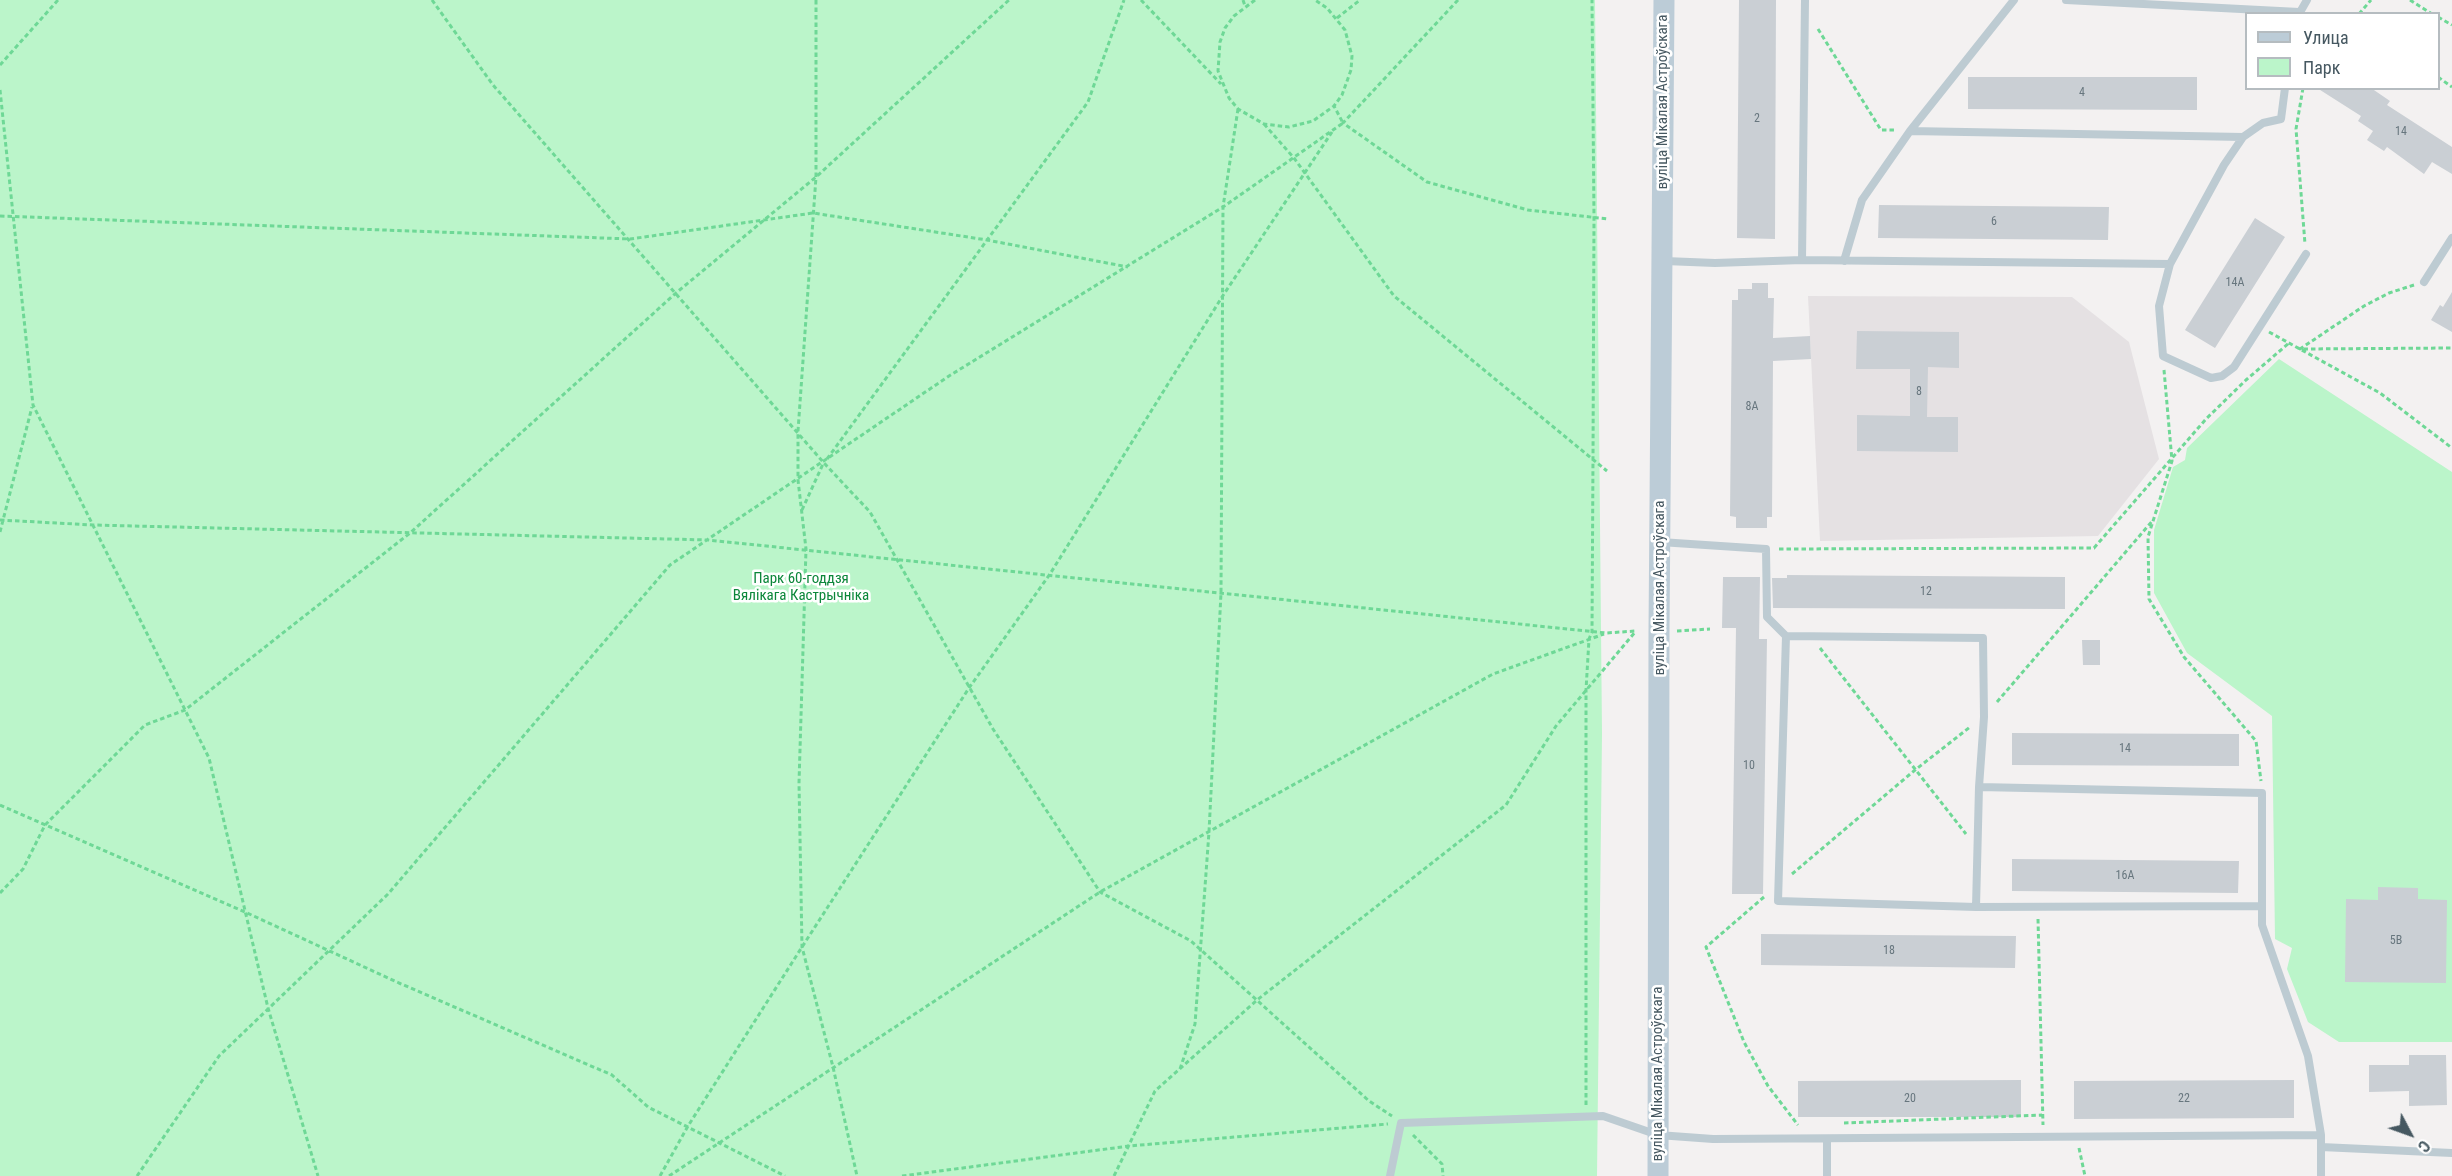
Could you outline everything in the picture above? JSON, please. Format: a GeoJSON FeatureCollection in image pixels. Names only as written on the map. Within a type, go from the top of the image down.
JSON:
{"type":"FeatureCollection","features":[{"type":"Feature","properties":{"kind":"main road","name":"вуліца Мікалая Астроўскага"},"geometry":{"type":"LineString","coordinates":[[1658,1176],[1664,0]]}},
{"type":"Feature","properties":{"kind":"lane"},"geometry":{"type":"LineString","coordinates":[[1802,260],[1805,0]]}},
{"type":"Feature","properties":{"kind":"lane"},"geometry":{"type":"LineString","coordinates":[[1844,261],[1862,200],[1910,131],[2014,0]]}},
{"type":"Feature","properties":{"kind":"lane"},"geometry":{"type":"LineString","coordinates":[[2066,0],[2281,12]]}},
{"type":"Feature","properties":{"kind":"lane"},"geometry":{"type":"LineString","coordinates":[[2285,90],[2281,119],[2263,123],[2243,136],[2224,165],[2170,264],[2158,306],[2163,356],[2211,378],[2222,376],[2234,367],[2306,254]]}},
{"type":"Feature","properties":{"kind":"lane"},"geometry":{"type":"LineString","coordinates":[[1910,131],[2243,136]]}},
{"type":"Feature","properties":{"kind":"lane"},"geometry":{"type":"LineString","coordinates":[[2424,282],[2452,237]]}},
{"type":"Feature","properties":{"kind":"lane"},"geometry":{"type":"LineString","coordinates":[[1662,261],[1715,263],[1802,260],[2170,264]]}},
{"type":"Feature","properties":{"kind":"lane"},"geometry":{"type":"LineString","coordinates":[[1660,542],[1766,549],[1767,617],[1785,636],[1778,901],[1976,907],[2262,906]]}},
{"type":"Feature","properties":{"kind":"lane"},"geometry":{"type":"LineString","coordinates":[[1785,636],[1983,638],[1984,717],[1979,787],[1976,907]]}},
{"type":"Feature","properties":{"kind":"lane"},"geometry":{"type":"LineString","coordinates":[[1979,787],[2262,793],[2262,925],[2308,1056],[2321,1135],[2321,1176]]}},
{"type":"Feature","properties":{"kind":"lane"},"geometry":{"type":"LineString","coordinates":[[1390,1176],[1401,1123],[1603,1116],[1658,1135],[1713,1139],[2321,1135]]}},
{"type":"Feature","properties":{"kind":"lane"},"geometry":{"type":"LineString","coordinates":[[1827,1139],[1827,1176]]}},
{"type":"Feature","properties":{"kind":"lane"},"geometry":{"type":"LineString","coordinates":[[2320,1147],[2452,1153]]}},
{"type":"Feature","properties":{"kind":"path"},"geometry":{"type":"LineString","coordinates":[[0,65],[58,0]]}},
{"type":"Feature","properties":{"kind":"path"},"geometry":{"type":"LineString","coordinates":[[432,0],[493,85],[870,512],[993,729],[1100,892],[1191,941],[1369,1101]]}},
{"type":"Feature","properties":{"kind":"path"},"geometry":{"type":"LineString","coordinates":[[816,0],[816,177],[798,431],[798,480],[806,549],[799,783],[802,947],[834,1068],[856,1176]]}},
{"type":"Feature","properties":{"kind":"path"},"geometry":{"type":"LineString","coordinates":[[0,893],[23,869],[45,825],[145,725],[185,710],[410,533],[676,294],[759,222],[816,177],[1009,0]]}},
{"type":"Feature","properties":{"kind":"path"},"geometry":{"type":"LineString","coordinates":[[802,511],[824,462],[1088,102],[1124,0]]}},
{"type":"Feature","properties":{"kind":"path"},"geometry":{"type":"LineString","coordinates":[[1141,0],[1222,85],[1238,109],[1250,118],[1276,127],[1301,125],[1319,118],[1334,106],[1348,83],[1352,56],[1347,36],[1337,18],[1315,0]]}},
{"type":"Feature","properties":{"kind":"path"},"geometry":{"type":"LineString","coordinates":[[1243,0],[1245,6]]}},
{"type":"Feature","properties":{"kind":"path"},"geometry":{"type":"LineString","coordinates":[[1222,85],[1218,71],[1220,42],[1226,28],[1245,6],[1255,0]]}},
{"type":"Feature","properties":{"kind":"path"},"geometry":{"type":"LineString","coordinates":[[1337,18],[1360,0]]}},
{"type":"Feature","properties":{"kind":"path"},"geometry":{"type":"LineString","coordinates":[[137,1176],[219,1056],[388,894],[670,565],[949,376],[1223,207],[1343,123],[1458,0]]}},
{"type":"Feature","properties":{"kind":"path"},"geometry":{"type":"LineString","coordinates":[[1586,1116],[1586,690],[1589,639],[1592,632],[1593,459],[1592,0]]}},
{"type":"Feature","properties":{"kind":"path"},"geometry":{"type":"LineString","coordinates":[[2361,12],[2371,0]]}},
{"type":"Feature","properties":{"kind":"path"},"geometry":{"type":"LineString","coordinates":[[2410,0],[2429,12]]}},
{"type":"Feature","properties":{"kind":"path"},"geometry":{"type":"LineString","coordinates":[[1805,10],[1881,130],[1910,131]]}},
{"type":"Feature","properties":{"kind":"path"},"geometry":{"type":"LineString","coordinates":[[2440,78],[2452,87]]}},
{"type":"Feature","properties":{"kind":"path"},"geometry":{"type":"LineString","coordinates":[[0,90],[33,405],[209,758],[268,1008],[318,1176]]}},
{"type":"Feature","properties":{"kind":"path"},"geometry":{"type":"LineString","coordinates":[[2303,90],[2296,129],[2306,254]]}},
{"type":"Feature","properties":{"kind":"path"},"geometry":{"type":"LineString","coordinates":[[1334,106],[1343,123],[1427,182],[1528,210],[1608,219]]}},
{"type":"Feature","properties":{"kind":"path"},"geometry":{"type":"LineString","coordinates":[[1180,1069],[1195,1024],[1209,832],[1221,592],[1223,207],[1238,109]]}},
{"type":"Feature","properties":{"kind":"path"},"geometry":{"type":"LineString","coordinates":[[1264,124],[1294,158],[1394,296],[1607,471]]}},
{"type":"Feature","properties":{"kind":"path"},"geometry":{"type":"LineString","coordinates":[[660,1176],[688,1126],[802,947],[969,688],[1050,574],[1222,297],[1333,130]]}},
{"type":"Feature","properties":{"kind":"path"},"geometry":{"type":"LineString","coordinates":[[0,216],[630,239],[813,213],[987,240],[1128,267]]}},
{"type":"Feature","properties":{"kind":"path"},"geometry":{"type":"LineString","coordinates":[[2300,349],[2364,306],[2388,293],[2424,282]]}},
{"type":"Feature","properties":{"kind":"path"},"geometry":{"type":"LineString","coordinates":[[2260,326],[2380,393],[2452,448]]}},
{"type":"Feature","properties":{"kind":"path"},"geometry":{"type":"LineString","coordinates":[[1766,549],[2094,548],[2206,419],[2289,343]]}},
{"type":"Feature","properties":{"kind":"path"},"geometry":{"type":"LineString","coordinates":[[2300,349],[2452,348]]}},
{"type":"Feature","properties":{"kind":"path"},"geometry":{"type":"LineString","coordinates":[[2163,356],[2172,460],[2148,537],[2149,599],[2184,657],[2256,741],[2262,793]]}},
{"type":"Feature","properties":{"kind":"path"},"geometry":{"type":"LineString","coordinates":[[0,532],[33,405]]}},
{"type":"Feature","properties":{"kind":"path"},"geometry":{"type":"LineString","coordinates":[[1809,1125],[1798,1125],[1768,1086],[1744,1042],[1706,946],[1915,770],[1984,717],[2154,519]]}},
{"type":"Feature","properties":{"kind":"path"},"geometry":{"type":"LineString","coordinates":[[2,520],[93,525],[708,540],[1592,632],[1636,631],[1556,726],[1506,805],[1257,1000],[1155,1091],[1114,1176]]}},
{"type":"Feature","properties":{"kind":"path"},"geometry":{"type":"LineString","coordinates":[[1672,631],[1710,629]]}},
{"type":"Feature","properties":{"kind":"path"},"geometry":{"type":"LineString","coordinates":[[669,1176],[1100,892],[1493,674],[1606,633]]}},
{"type":"Feature","properties":{"kind":"path"},"geometry":{"type":"LineString","coordinates":[[1810,636],[1978,850]]}},
{"type":"Feature","properties":{"kind":"path"},"geometry":{"type":"LineString","coordinates":[[0,805],[245,912],[399,983],[612,1075],[648,1107],[785,1176]]}},
{"type":"Feature","properties":{"kind":"path"},"geometry":{"type":"LineString","coordinates":[[2037,906],[2043,1136]]}},
{"type":"Feature","properties":{"kind":"path"},"geometry":{"type":"LineString","coordinates":[[1833,1124],[2043,1115]]}},
{"type":"Feature","properties":{"kind":"path"},"geometry":{"type":"LineString","coordinates":[[902,1176],[1129,1146],[1401,1123]]}},
{"type":"Feature","properties":{"kind":"path"},"geometry":{"type":"LineString","coordinates":[[2077,1136],[2085,1176]]}},
{"type":"Feature","properties":{"kind":"shaded area"},"geometry":{"type":"Polygon","coordinates":[[[1808,296],[2072,297],[2129,342],[2159,459],[2098,536],[1820,541],[1808,296]]]}},
{"type":"Feature","properties":{"kind":"green space","name":"Парк 60-годдзя Вялікага Кастрычніка"},"geometry":{"type":"Polygon","coordinates":[[[0,0],[1595,0],[1602,734],[1597,1176],[0,1176],[0,0]]]}},
{"type":"Feature","properties":{"kind":"green space"},"geometry":{"type":"Polygon","coordinates":[[[2279,359],[2452,472],[2452,1042],[2339,1042],[2308,1022],[2287,969],[2292,948],[2275,939],[2272,716],[2187,653],[2154,593],[2154,530],[2173,467],[2185,460],[2187,448],[2279,359]]]}},
{"type":"Feature","properties":{"kind":"building"},"geometry":{"type":"Polygon","coordinates":[[[1739,0],[1776,0],[1775,239],[1737,238],[1739,0]]]}},
{"type":"Feature","properties":{"kind":"building"},"geometry":{"type":"Polygon","coordinates":[[[1968,77],[2197,77],[2197,110],[1968,109],[1968,77]]]}},
{"type":"Feature","properties":{"kind":"building"},"geometry":{"type":"Polygon","coordinates":[[[2320,90],[2374,90],[2390,101],[2387,105],[2452,147],[2452,174],[2432,162],[2424,174],[2387,147],[2384,151],[2367,140],[2373,131],[2358,121],[2361,116],[2320,90]]]}},
{"type":"Feature","properties":{"kind":"building"},"geometry":{"type":"Polygon","coordinates":[[[1879,205],[2109,207],[2108,240],[1878,238],[1879,205]]]}},
{"type":"Feature","properties":{"kind":"building"},"geometry":{"type":"Polygon","coordinates":[[[2255,218],[2285,237],[2215,348],[2185,330],[2255,218]]]}},
{"type":"Feature","properties":{"kind":"building"},"geometry":{"type":"Polygon","coordinates":[[[1752,283],[1768,283],[1768,298],[1774,298],[1773,338],[1810,336],[1811,359],[1773,361],[1772,517],[1767,517],[1767,528],[1736,528],[1736,517],[1730,516],[1732,300],[1738,300],[1738,289],[1752,289],[1752,283]]]}},
{"type":"Feature","properties":{"kind":"building"},"geometry":{"type":"Polygon","coordinates":[[[2452,292],[2452,332],[2431,320],[2440,305],[2443,307],[2452,292]]]}},
{"type":"Feature","properties":{"kind":"building"},"geometry":{"type":"Polygon","coordinates":[[[1857,331],[1959,332],[1959,368],[1928,367],[1927,417],[1958,417],[1958,452],[1857,451],[1857,415],[1910,416],[1910,369],[1856,369],[1857,331]]]}},
{"type":"Feature","properties":{"kind":"building"},"geometry":{"type":"Polygon","coordinates":[[[1787,575],[2065,577],[2065,609],[1773,608],[1772,578],[1787,578],[1787,575]]]}},
{"type":"Feature","properties":{"kind":"building"},"geometry":{"type":"Polygon","coordinates":[[[1723,577],[1760,577],[1759,639],[1767,639],[1763,894],[1732,894],[1736,628],[1722,628],[1723,577]]]}},
{"type":"Feature","properties":{"kind":"building"},"geometry":{"type":"Polygon","coordinates":[[[2082,640],[2100,640],[2100,665],[2083,665],[2082,640]]]}},
{"type":"Feature","properties":{"kind":"building"},"geometry":{"type":"Polygon","coordinates":[[[2012,733],[2239,734],[2239,766],[2012,765],[2012,733]]]}},
{"type":"Feature","properties":{"kind":"building"},"geometry":{"type":"Polygon","coordinates":[[[2012,859],[2239,861],[2238,893],[2012,891],[2012,859]]]}},
{"type":"Feature","properties":{"kind":"building"},"geometry":{"type":"Polygon","coordinates":[[[2378,887],[2418,888],[2418,899],[2447,900],[2446,983],[2345,982],[2346,899],[2378,900],[2378,887]]]}},
{"type":"Feature","properties":{"kind":"building"},"geometry":{"type":"Polygon","coordinates":[[[1761,934],[2016,936],[2015,968],[1761,965],[1761,934]]]}},
{"type":"Feature","properties":{"kind":"building"},"geometry":{"type":"Polygon","coordinates":[[[2409,1055],[2446,1055],[2447,1105],[2409,1106],[2409,1091],[2369,1092],[2369,1065],[2409,1065],[2409,1055]]]}},
{"type":"Feature","properties":{"kind":"building"},"geometry":{"type":"Polygon","coordinates":[[[2021,1080],[2021,1117],[1798,1117],[1798,1081],[2021,1080]]]}},
{"type":"Feature","properties":{"kind":"building"},"geometry":{"type":"Polygon","coordinates":[[[2294,1080],[2294,1118],[2074,1119],[2074,1081],[2294,1080]]]}}]}
